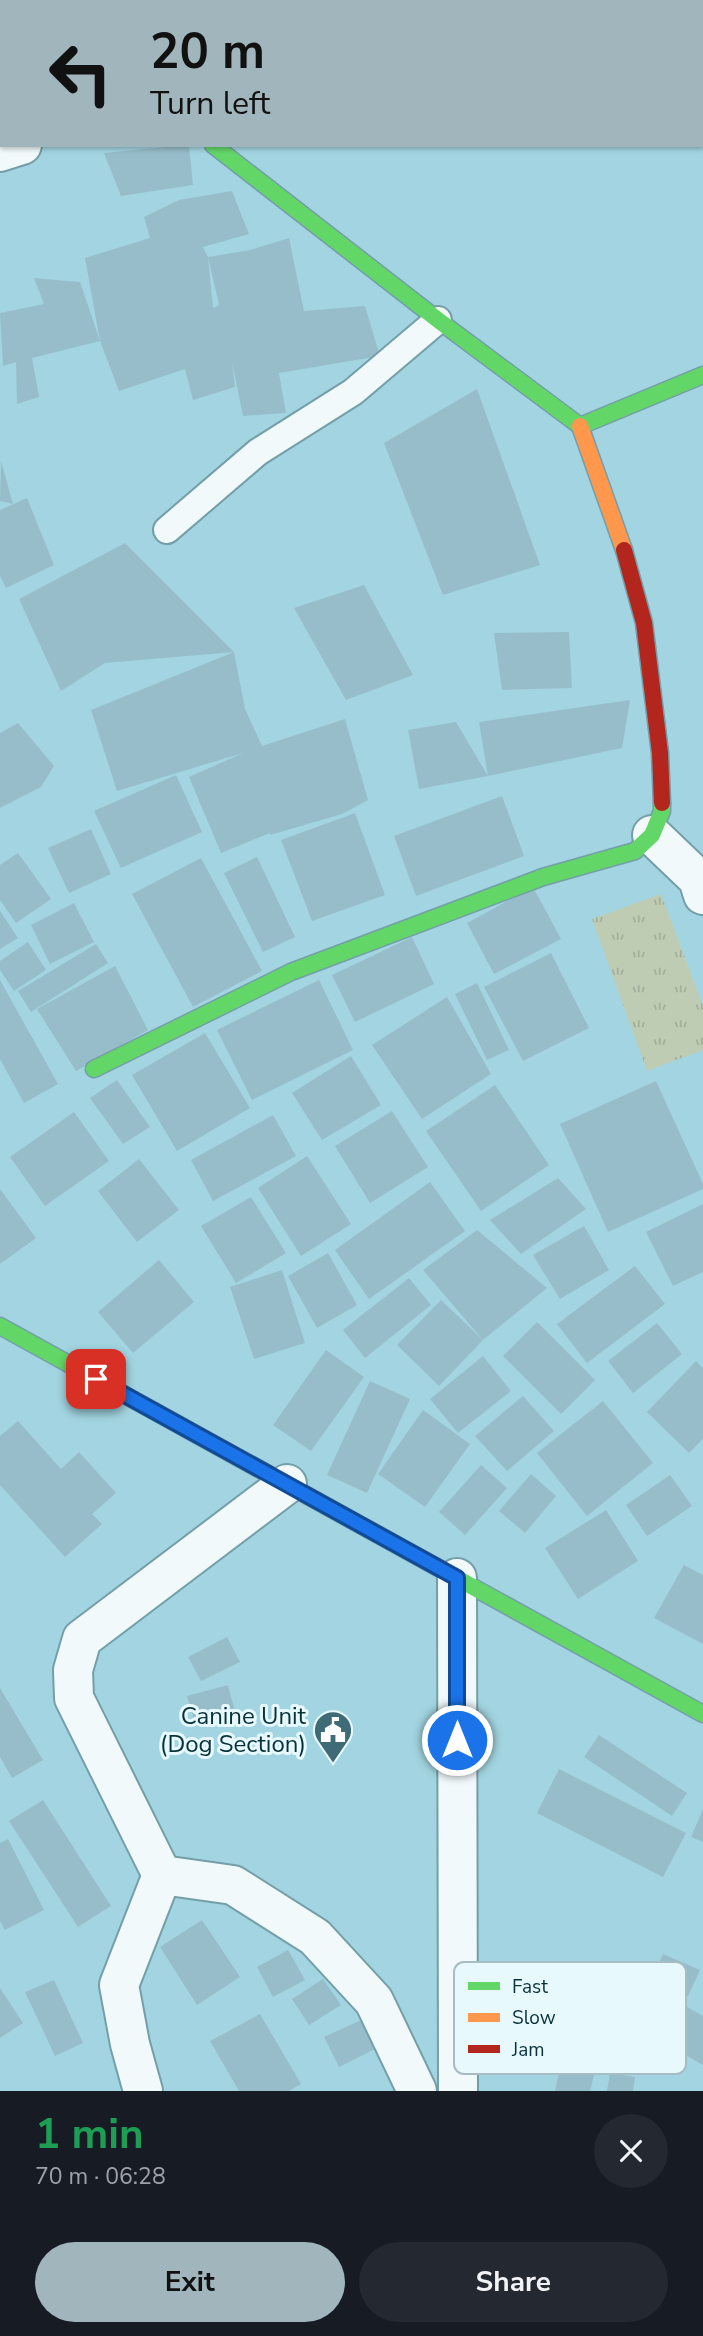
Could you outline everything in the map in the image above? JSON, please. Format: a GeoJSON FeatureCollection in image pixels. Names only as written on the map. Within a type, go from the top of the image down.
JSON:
{"type":"FeatureCollection","features":[{"type":"Feature","properties":{"kind":"street"},"geometry":{"type":"LineString","coordinates":[[94,1069],[291,972],[543,877],[635,851],[652,835],[662,811],[660,753],[644,623],[624,548],[580,426],[438,320],[216,147]]}},
{"type":"Feature","properties":{"kind":"street"},"geometry":{"type":"LineString","coordinates":[[580,426],[703,374]]}},
{"type":"Feature","properties":{"kind":"street"},"geometry":{"type":"LineString","coordinates":[[652,835],[698,879],[703,895]]}},
{"type":"Feature","properties":{"kind":"street"},"geometry":{"type":"LineString","coordinates":[[0,1326],[703,1714]]}},
{"type":"Feature","properties":{"kind":"street"},"geometry":{"type":"LineString","coordinates":[[143,2091],[130,2044],[119,1985],[162,1875],[74,1698],[73,1670],[82,1639],[287,1484]]}},
{"type":"Feature","properties":{"kind":"street"},"geometry":{"type":"LineString","coordinates":[[457,1578],[458,1962]]}},
{"type":"Feature","properties":{"kind":"street"},"geometry":{"type":"LineString","coordinates":[[162,1875],[233,1885],[315,1937],[374,2001],[417,2091]]}},
{"type":"Feature","properties":{"kind":"lane"},"geometry":{"type":"LineString","coordinates":[[167,530],[258,452],[353,392],[438,320]]}},
{"type":"Feature","properties":{"kind":"green space"},"geometry":{"type":"Polygon","coordinates":[[[661,894],[703,1006],[703,1050],[647,1071],[592,919],[661,894]]]}},
{"type":"Feature","properties":{"kind":"building"},"geometry":{"type":"Polygon","coordinates":[[[189,147],[193,185],[121,196],[104,153],[189,147]]]}},
{"type":"Feature","properties":{"kind":"building"},"geometry":{"type":"Polygon","coordinates":[[[232,191],[249,234],[203,247],[208,257],[250,250],[289,238],[304,311],[365,306],[380,356],[279,373],[286,413],[243,416],[232,362],[235,387],[193,400],[185,369],[119,391],[100,341],[85,258],[150,238],[144,217],[179,200],[232,191]],[[208,257],[213,308],[219,305],[208,257]]]}},
{"type":"Feature","properties":{"kind":"building"},"geometry":{"type":"Polygon","coordinates":[[[34,278],[80,282],[100,341],[32,358],[39,397],[17,404],[16,362],[3,366],[0,313],[44,304],[34,278]]]}},
{"type":"Feature","properties":{"kind":"building"},"geometry":{"type":"Polygon","coordinates":[[[477,389],[540,565],[443,595],[384,443],[477,389]]]}},
{"type":"Feature","properties":{"kind":"building"},"geometry":{"type":"Polygon","coordinates":[[[1,461],[13,504],[0,501],[1,461]]]}},
{"type":"Feature","properties":{"kind":"building"},"geometry":{"type":"Polygon","coordinates":[[[27,498],[54,565],[6,588],[0,576],[0,510],[27,498]]]}},
{"type":"Feature","properties":{"kind":"building"},"geometry":{"type":"Polygon","coordinates":[[[125,543],[234,652],[105,663],[61,691],[19,599],[125,543]]]}},
{"type":"Feature","properties":{"kind":"building"},"geometry":{"type":"Polygon","coordinates":[[[364,585],[413,675],[346,700],[294,608],[364,585]]]}},
{"type":"Feature","properties":{"kind":"building"},"geometry":{"type":"Polygon","coordinates":[[[569,632],[572,688],[502,690],[494,633],[569,632]]]}},
{"type":"Feature","properties":{"kind":"building"},"geometry":{"type":"Polygon","coordinates":[[[234,652],[245,709],[262,746],[345,719],[368,800],[342,814],[270,833],[221,853],[189,777],[243,753],[117,791],[91,710],[234,652]]]}},
{"type":"Feature","properties":{"kind":"building"},"geometry":{"type":"Polygon","coordinates":[[[630,700],[622,748],[488,776],[479,722],[630,700]]]}},
{"type":"Feature","properties":{"kind":"building"},"geometry":{"type":"Polygon","coordinates":[[[456,722],[488,776],[419,789],[408,730],[456,722]]]}},
{"type":"Feature","properties":{"kind":"building"},"geometry":{"type":"Polygon","coordinates":[[[18,723],[54,766],[41,787],[0,808],[0,733],[18,723]]]}},
{"type":"Feature","properties":{"kind":"building"},"geometry":{"type":"Polygon","coordinates":[[[176,775],[202,832],[121,868],[94,811],[176,775]]]}},
{"type":"Feature","properties":{"kind":"building"},"geometry":{"type":"Polygon","coordinates":[[[502,796],[524,856],[416,896],[394,836],[502,796]]]}},
{"type":"Feature","properties":{"kind":"building"},"geometry":{"type":"Polygon","coordinates":[[[355,813],[385,895],[312,921],[281,840],[355,813]]]}},
{"type":"Feature","properties":{"kind":"building"},"geometry":{"type":"Polygon","coordinates":[[[91,829],[111,874],[69,893],[48,848],[91,829]]]}},
{"type":"Feature","properties":{"kind":"building"},"geometry":{"type":"Polygon","coordinates":[[[18,853],[51,899],[16,923],[0,900],[0,865],[18,853]]]}},
{"type":"Feature","properties":{"kind":"building"},"geometry":{"type":"Polygon","coordinates":[[[257,857],[295,937],[263,952],[224,873],[257,857]]]}},
{"type":"Feature","properties":{"kind":"building"},"geometry":{"type":"Polygon","coordinates":[[[201,858],[262,971],[193,1007],[132,894],[201,858]]]}},
{"type":"Feature","properties":{"kind":"building"},"geometry":{"type":"Polygon","coordinates":[[[533,887],[561,939],[494,974],[467,923],[533,887]]]}},
{"type":"Feature","properties":{"kind":"building"},"geometry":{"type":"Polygon","coordinates":[[[74,903],[94,942],[50,964],[31,925],[74,903]]]}},
{"type":"Feature","properties":{"kind":"building"},"geometry":{"type":"Polygon","coordinates":[[[0,911],[18,938],[0,949],[0,911]]]}},
{"type":"Feature","properties":{"kind":"building"},"geometry":{"type":"Polygon","coordinates":[[[412,937],[434,984],[355,1022],[332,975],[412,937]]]}},
{"type":"Feature","properties":{"kind":"building"},"geometry":{"type":"Polygon","coordinates":[[[28,942],[46,970],[14,991],[0,970],[0,961],[28,942]]]}},
{"type":"Feature","properties":{"kind":"building"},"geometry":{"type":"Polygon","coordinates":[[[96,944],[108,963],[31,1012],[18,991],[96,944]]]}},
{"type":"Feature","properties":{"kind":"building"},"geometry":{"type":"Polygon","coordinates":[[[551,953],[589,1028],[523,1061],[484,987],[551,953]]]}},
{"type":"Feature","properties":{"kind":"building"},"geometry":{"type":"Polygon","coordinates":[[[115,966],[148,1030],[76,1071],[37,1009],[115,966]]]}},
{"type":"Feature","properties":{"kind":"building"},"geometry":{"type":"Polygon","coordinates":[[[0,980],[58,1084],[24,1103],[0,1059],[0,980]]]}},
{"type":"Feature","properties":{"kind":"building"},"geometry":{"type":"Polygon","coordinates":[[[319,980],[353,1050],[252,1100],[217,1030],[319,980]]]}},
{"type":"Feature","properties":{"kind":"building"},"geometry":{"type":"Polygon","coordinates":[[[477,983],[509,1050],[487,1060],[455,994],[477,983]]]}},
{"type":"Feature","properties":{"kind":"building"},"geometry":{"type":"Polygon","coordinates":[[[447,997],[491,1074],[422,1119],[372,1045],[447,997]]]}},
{"type":"Feature","properties":{"kind":"building"},"geometry":{"type":"Polygon","coordinates":[[[205,1033],[250,1108],[177,1151],[132,1075],[205,1033]]]}},
{"type":"Feature","properties":{"kind":"building"},"geometry":{"type":"Polygon","coordinates":[[[351,1056],[381,1105],[322,1140],[292,1093],[351,1056]]]}},
{"type":"Feature","properties":{"kind":"building"},"geometry":{"type":"Polygon","coordinates":[[[117,1080],[150,1127],[123,1144],[90,1098],[117,1080]]]}},
{"type":"Feature","properties":{"kind":"building"},"geometry":{"type":"Polygon","coordinates":[[[656,1081],[703,1189],[608,1232],[560,1124],[656,1081]]]}},
{"type":"Feature","properties":{"kind":"building"},"geometry":{"type":"Polygon","coordinates":[[[495,1085],[549,1165],[481,1211],[426,1131],[495,1085]]]}},
{"type":"Feature","properties":{"kind":"building"},"geometry":{"type":"Polygon","coordinates":[[[392,1111],[428,1167],[370,1203],[335,1146],[392,1111]]]}},
{"type":"Feature","properties":{"kind":"building"},"geometry":{"type":"Polygon","coordinates":[[[74,1112],[109,1161],[45,1206],[10,1157],[74,1112]]]}},
{"type":"Feature","properties":{"kind":"building"},"geometry":{"type":"Polygon","coordinates":[[[273,1115],[296,1156],[213,1201],[191,1160],[273,1115]]]}},
{"type":"Feature","properties":{"kind":"building"},"geometry":{"type":"Polygon","coordinates":[[[307,1156],[351,1224],[301,1256],[258,1188],[307,1156]]]}},
{"type":"Feature","properties":{"kind":"building"},"geometry":{"type":"Polygon","coordinates":[[[139,1159],[179,1210],[137,1242],[98,1191],[139,1159]]]}},
{"type":"Feature","properties":{"kind":"building"},"geometry":{"type":"Polygon","coordinates":[[[558,1178],[586,1209],[521,1254],[490,1220],[558,1178]]]}},
{"type":"Feature","properties":{"kind":"building"},"geometry":{"type":"Polygon","coordinates":[[[430,1182],[465,1231],[369,1299],[335,1250],[430,1182]]]}},
{"type":"Feature","properties":{"kind":"building"},"geometry":{"type":"Polygon","coordinates":[[[0,1189],[36,1238],[0,1264],[0,1189]]]}},
{"type":"Feature","properties":{"kind":"building"},"geometry":{"type":"Polygon","coordinates":[[[251,1197],[286,1253],[236,1283],[201,1226],[251,1197]]]}},
{"type":"Feature","properties":{"kind":"building"},"geometry":{"type":"Polygon","coordinates":[[[703,1204],[703,1272],[673,1286],[646,1232],[703,1204]]]}},
{"type":"Feature","properties":{"kind":"building"},"geometry":{"type":"Polygon","coordinates":[[[584,1226],[609,1270],[560,1299],[533,1255],[584,1226]]]}},
{"type":"Feature","properties":{"kind":"building"},"geometry":{"type":"Polygon","coordinates":[[[477,1230],[547,1288],[483,1340],[423,1270],[477,1230]]]}},
{"type":"Feature","properties":{"kind":"building"},"geometry":{"type":"Polygon","coordinates":[[[328,1253],[357,1305],[317,1328],[288,1276],[328,1253]]]}},
{"type":"Feature","properties":{"kind":"building"},"geometry":{"type":"Polygon","coordinates":[[[159,1260],[194,1302],[133,1353],[98,1312],[159,1260]]]}},
{"type":"Feature","properties":{"kind":"building"},"geometry":{"type":"Polygon","coordinates":[[[635,1266],[665,1304],[587,1363],[557,1324],[635,1266]]]}},
{"type":"Feature","properties":{"kind":"building"},"geometry":{"type":"Polygon","coordinates":[[[282,1270],[305,1343],[254,1359],[230,1287],[282,1270]]]}},
{"type":"Feature","properties":{"kind":"building"},"geometry":{"type":"Polygon","coordinates":[[[409,1278],[431,1305],[365,1358],[343,1330],[409,1278]]]}},
{"type":"Feature","properties":{"kind":"building"},"geometry":{"type":"Polygon","coordinates":[[[441,1300],[483,1340],[439,1386],[397,1345],[441,1300]]]}},
{"type":"Feature","properties":{"kind":"building"},"geometry":{"type":"Polygon","coordinates":[[[537,1322],[595,1380],[561,1414],[503,1356],[537,1322]]]}},
{"type":"Feature","properties":{"kind":"building"},"geometry":{"type":"Polygon","coordinates":[[[657,1323],[682,1354],[633,1393],[608,1361],[657,1323]]]}},
{"type":"Feature","properties":{"kind":"building"},"geometry":{"type":"Polygon","coordinates":[[[326,1350],[364,1377],[311,1451],[273,1425],[326,1350]]]}},
{"type":"Feature","properties":{"kind":"building"},"geometry":{"type":"Polygon","coordinates":[[[483,1356],[511,1391],[458,1433],[430,1399],[483,1356]]]}},
{"type":"Feature","properties":{"kind":"building"},"geometry":{"type":"Polygon","coordinates":[[[696,1361],[703,1368],[703,1439],[689,1453],[647,1412],[696,1361]]]}},
{"type":"Feature","properties":{"kind":"building"},"geometry":{"type":"Polygon","coordinates":[[[370,1381],[410,1399],[367,1493],[327,1475],[370,1381]]]}},
{"type":"Feature","properties":{"kind":"building"},"geometry":{"type":"Polygon","coordinates":[[[523,1396],[554,1431],[507,1471],[475,1436],[523,1396]]]}},
{"type":"Feature","properties":{"kind":"building"},"geometry":{"type":"Polygon","coordinates":[[[603,1401],[653,1463],[587,1516],[537,1453],[603,1401]]]}},
{"type":"Feature","properties":{"kind":"building"},"geometry":{"type":"Polygon","coordinates":[[[423,1410],[470,1444],[425,1507],[378,1474],[423,1410]]]}},
{"type":"Feature","properties":{"kind":"building"},"geometry":{"type":"Polygon","coordinates":[[[18,1421],[61,1469],[79,1452],[116,1493],[92,1514],[102,1524],[65,1557],[0,1485],[0,1436],[18,1421]]]}},
{"type":"Feature","properties":{"kind":"building"},"geometry":{"type":"Polygon","coordinates":[[[481,1465],[507,1488],[465,1535],[439,1512],[481,1465]]]}},
{"type":"Feature","properties":{"kind":"building"},"geometry":{"type":"Polygon","coordinates":[[[531,1474],[556,1496],[525,1533],[499,1511],[531,1474]]]}},
{"type":"Feature","properties":{"kind":"building"},"geometry":{"type":"Polygon","coordinates":[[[670,1475],[692,1506],[647,1536],[626,1505],[670,1475]]]}},
{"type":"Feature","properties":{"kind":"building"},"geometry":{"type":"Polygon","coordinates":[[[606,1510],[638,1561],[578,1599],[545,1548],[606,1510]]]}},
{"type":"Feature","properties":{"kind":"building"},"geometry":{"type":"Polygon","coordinates":[[[684,1565],[703,1575],[703,1644],[654,1618],[684,1565]]]}},
{"type":"Feature","properties":{"kind":"building"},"geometry":{"type":"Polygon","coordinates":[[[227,1637],[240,1662],[201,1681],[188,1657],[227,1637]]]}},
{"type":"Feature","properties":{"kind":"building"},"geometry":{"type":"Polygon","coordinates":[[[228,1685],[236,1715],[196,1726],[187,1696],[228,1685]]]}},
{"type":"Feature","properties":{"kind":"building"},"geometry":{"type":"Polygon","coordinates":[[[0,1688],[43,1760],[12,1778],[0,1757],[0,1688]]]}},
{"type":"Feature","properties":{"kind":"building"},"geometry":{"type":"Polygon","coordinates":[[[599,1735],[687,1793],[672,1816],[584,1757],[599,1735]]]}},
{"type":"Feature","properties":{"kind":"building"},"geometry":{"type":"Polygon","coordinates":[[[559,1769],[686,1833],[663,1877],[537,1813],[559,1769]]]}},
{"type":"Feature","properties":{"kind":"building"},"geometry":{"type":"Polygon","coordinates":[[[43,1800],[111,1906],[78,1927],[9,1821],[43,1800]]]}},
{"type":"Feature","properties":{"kind":"building"},"geometry":{"type":"Polygon","coordinates":[[[703,1809],[703,1842],[691,1837],[703,1809]]]}},
{"type":"Feature","properties":{"kind":"building"},"geometry":{"type":"Polygon","coordinates":[[[8,1839],[44,1910],[5,1930],[0,1921],[0,1843],[8,1839]]]}},
{"type":"Feature","properties":{"kind":"building"},"geometry":{"type":"Polygon","coordinates":[[[202,1920],[240,1977],[197,2005],[160,1947],[202,1920]]]}},
{"type":"Feature","properties":{"kind":"building"},"geometry":{"type":"Polygon","coordinates":[[[288,1950],[305,1980],[273,1997],[257,1967],[288,1950]]]}},
{"type":"Feature","properties":{"kind":"building"},"geometry":{"type":"Polygon","coordinates":[[[663,1954],[682,1962],[659,1962],[663,1954]]]}},
{"type":"Feature","properties":{"kind":"building"},"geometry":{"type":"Polygon","coordinates":[[[686,1964],[700,1970],[688,1996],[686,1995],[686,1964]]]}},
{"type":"Feature","properties":{"kind":"building"},"geometry":{"type":"Polygon","coordinates":[[[323,1979],[341,2005],[309,2025],[292,1999],[323,1979]]]}},
{"type":"Feature","properties":{"kind":"building"},"geometry":{"type":"Polygon","coordinates":[[[54,1980],[83,2043],[55,2056],[25,1992],[54,1980]]]}},
{"type":"Feature","properties":{"kind":"building"},"geometry":{"type":"Polygon","coordinates":[[[0,1988],[23,2023],[0,2038],[0,1988]]]}},
{"type":"Feature","properties":{"kind":"building"},"geometry":{"type":"Polygon","coordinates":[[[686,2006],[703,2016],[703,2065],[686,2055],[686,2006]]]}},
{"type":"Feature","properties":{"kind":"building"},"geometry":{"type":"Polygon","coordinates":[[[260,2014],[301,2084],[289,2091],[239,2091],[210,2041],[260,2014]]]}},
{"type":"Feature","properties":{"kind":"building"},"geometry":{"type":"Polygon","coordinates":[[[361,2020],[375,2049],[339,2067],[324,2037],[361,2020]]]}},
{"type":"Feature","properties":{"kind":"building"},"geometry":{"type":"Polygon","coordinates":[[[559,2074],[594,2074],[590,2091],[555,2091],[559,2074]]]}},
{"type":"Feature","properties":{"kind":"building"},"geometry":{"type":"Polygon","coordinates":[[[610,2074],[635,2077],[633,2091],[607,2091],[610,2074]]]}},
{"type":"Feature","properties":{"kind":"traffic: fast"},"geometry":{"type":"LineString","coordinates":[[216,147],[438,320],[580,426],[703,375]]}},
{"type":"Feature","properties":{"kind":"traffic: fast"},"geometry":{"type":"LineString","coordinates":[[94,1069],[291,972],[543,877],[635,851],[652,835],[662,811],[662,803]]}},
{"type":"Feature","properties":{"kind":"traffic: fast"},"geometry":{"type":"LineString","coordinates":[[0,1326],[703,1714]]}},
{"type":"Feature","properties":{"kind":"traffic: slow"},"geometry":{"type":"LineString","coordinates":[[580,426],[624,550]]}},
{"type":"Feature","properties":{"kind":"traffic: jam"},"geometry":{"type":"LineString","coordinates":[[624,550],[644,623],[660,753],[662,803]]}},
{"type":"Feature","properties":{"kind":"place","name":"Canine Unit (Dog Section)"},"geometry":{"type":"Point","coordinates":[333,1764]}},
{"type":"Feature","properties":{"kind":"route"},"geometry":{"type":"LineString","coordinates":[[96,1379],[457,1578],[457,1740]]}}]}
